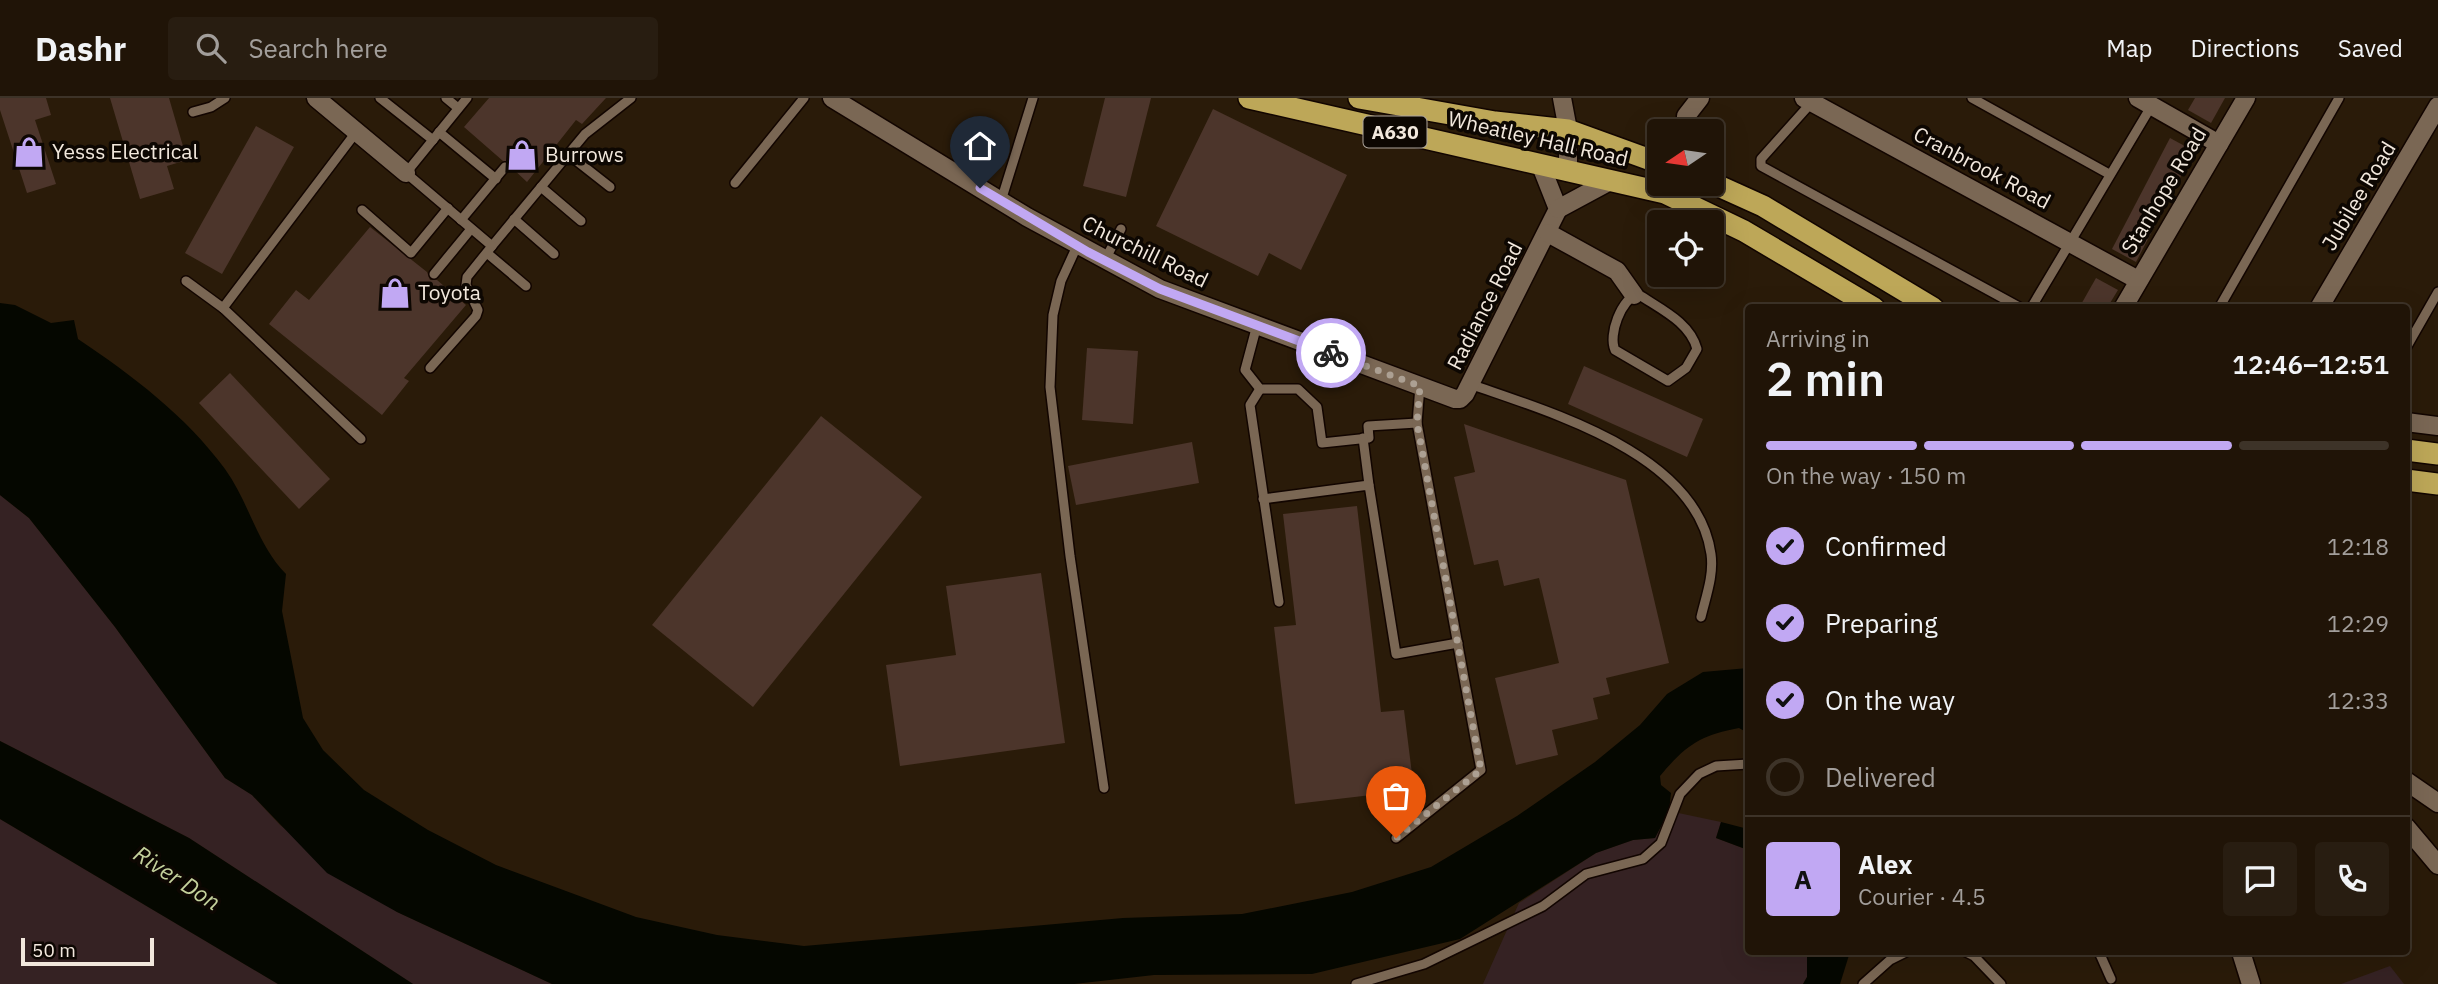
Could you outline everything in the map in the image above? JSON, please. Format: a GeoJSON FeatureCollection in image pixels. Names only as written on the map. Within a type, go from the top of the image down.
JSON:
{"type":"FeatureCollection","features":[{"type":"Feature","properties":{"kind":"highway","name":"Wheatley Hall Road"},"geometry":{"type":"LineString","coordinates":[[1249,98],[1665,193],[1744,231],[1867,304]]}},
{"type":"Feature","properties":{"kind":"highway","name":"Wheatley Hall Road"},"geometry":{"type":"LineString","coordinates":[[1359,98],[1495,122],[1647,160]]}},
{"type":"Feature","properties":{"kind":"highway"},"geometry":{"type":"LineString","coordinates":[[1724,188],[1763,206],[1926,304]]}},
{"type":"Feature","properties":{"kind":"highway"},"geometry":{"type":"LineString","coordinates":[[2410,450],[2438,454]]}},
{"type":"Feature","properties":{"kind":"highway"},"geometry":{"type":"LineString","coordinates":[[2410,480],[2438,484]]}},
{"type":"Feature","properties":{"kind":"street"},"geometry":{"type":"LineString","coordinates":[[316,98],[406,173]]}},
{"type":"Feature","properties":{"kind":"street","name":"Churchill Road"},"geometry":{"type":"LineString","coordinates":[[832,98],[1077,246],[1160,289],[1460,399]]}},
{"type":"Feature","properties":{"kind":"street"},"geometry":{"type":"LineString","coordinates":[[1686,116],[1700,98]]}},
{"type":"Feature","properties":{"kind":"street","name":"Stanhope Road"},"geometry":{"type":"LineString","coordinates":[[2125,304],[2246,98]]}},
{"type":"Feature","properties":{"kind":"street","name":"Cranbrook Road"},"geometry":{"type":"LineString","coordinates":[[1808,99],[2138,280]]}},
{"type":"Feature","properties":{"kind":"street"},"geometry":{"type":"LineString","coordinates":[[1566,100],[1568,172]]}},
{"type":"Feature","properties":{"kind":"street"},"geometry":{"type":"LineString","coordinates":[[2148,101],[2219,144]]}},
{"type":"Feature","properties":{"kind":"street","name":"Jubilee Road"},"geometry":{"type":"LineString","coordinates":[[2321,304],[2438,106]]}},
{"type":"Feature","properties":{"kind":"street"},"geometry":{"type":"LineString","coordinates":[[1541,166],[1558,209],[1610,181]]}},
{"type":"Feature","properties":{"kind":"street","name":"Radiance Road"},"geometry":{"type":"LineString","coordinates":[[1460,399],[1471,384],[1558,209]]}},
{"type":"Feature","properties":{"kind":"street","name":"Radiance Road"},"geometry":{"type":"LineString","coordinates":[[1548,233],[1617,271],[1634,295]]}},
{"type":"Feature","properties":{"kind":"street"},"geometry":{"type":"LineString","coordinates":[[2410,422],[2438,426]]}},
{"type":"Feature","properties":{"kind":"street"},"geometry":{"type":"LineString","coordinates":[[2410,784],[2438,803]]}},
{"type":"Feature","properties":{"kind":"street"},"geometry":{"type":"LineString","coordinates":[[2410,832],[2438,865]]}},
{"type":"Feature","properties":{"kind":"street"},"geometry":{"type":"LineString","coordinates":[[2242,955],[2251,984]]}},
{"type":"Feature","properties":{"kind":"lane"},"geometry":{"type":"LineString","coordinates":[[193,113],[211,107],[225,98]]}},
{"type":"Feature","properties":{"kind":"lane"},"geometry":{"type":"LineString","coordinates":[[380,98],[433,140]]}},
{"type":"Feature","properties":{"kind":"lane"},"geometry":{"type":"LineString","coordinates":[[446,98],[458,108]]}},
{"type":"Feature","properties":{"kind":"lane"},"geometry":{"type":"LineString","coordinates":[[467,98],[406,173],[471,229],[526,286]]}},
{"type":"Feature","properties":{"kind":"lane"},"geometry":{"type":"LineString","coordinates":[[430,368],[475,316],[476,302],[466,285],[467,277],[585,134],[631,98]]}},
{"type":"Feature","properties":{"kind":"lane"},"geometry":{"type":"LineString","coordinates":[[735,183],[804,98]]}},
{"type":"Feature","properties":{"kind":"lane"},"geometry":{"type":"LineString","coordinates":[[1001,201],[1033,98]]}},
{"type":"Feature","properties":{"kind":"lane"},"geometry":{"type":"LineString","coordinates":[[1972,98],[2109,174]]}},
{"type":"Feature","properties":{"kind":"lane"},"geometry":{"type":"LineString","coordinates":[[2221,304],[2339,98]]}},
{"type":"Feature","properties":{"kind":"lane"},"geometry":{"type":"LineString","coordinates":[[1808,99],[1761,159],[1761,166],[2014,304]]}},
{"type":"Feature","properties":{"kind":"lane"},"geometry":{"type":"LineString","coordinates":[[2033,304],[2071,242],[2148,101]]}},
{"type":"Feature","properties":{"kind":"lane"},"geometry":{"type":"LineString","coordinates":[[223,308],[357,131]]}},
{"type":"Feature","properties":{"kind":"lane"},"geometry":{"type":"LineString","coordinates":[[439,132],[496,179]]}},
{"type":"Feature","properties":{"kind":"lane"},"geometry":{"type":"LineString","coordinates":[[568,154],[610,187]]}},
{"type":"Feature","properties":{"kind":"lane"},"geometry":{"type":"LineString","coordinates":[[461,220],[505,167]]}},
{"type":"Feature","properties":{"kind":"lane"},"geometry":{"type":"LineString","coordinates":[[541,187],[581,221]]}},
{"type":"Feature","properties":{"kind":"lane"},"geometry":{"type":"LineString","coordinates":[[362,210],[411,253],[448,208]]}},
{"type":"Feature","properties":{"kind":"lane"},"geometry":{"type":"LineString","coordinates":[[514,219],[554,254]]}},
{"type":"Feature","properties":{"kind":"lane"},"geometry":{"type":"LineString","coordinates":[[434,274],[471,229]]}},
{"type":"Feature","properties":{"kind":"lane"},"geometry":{"type":"LineString","coordinates":[[1105,260],[1121,229]]}},
{"type":"Feature","properties":{"kind":"lane"},"geometry":{"type":"LineString","coordinates":[[1077,246],[1061,281],[1053,314],[1050,387],[1070,556],[1104,788]]}},
{"type":"Feature","properties":{"kind":"lane"},"geometry":{"type":"LineString","coordinates":[[186,281],[223,308],[362,439]]}},
{"type":"Feature","properties":{"kind":"lane"},"geometry":{"type":"LineString","coordinates":[[2410,341],[2438,292]]}},
{"type":"Feature","properties":{"kind":"lane"},"geometry":{"type":"LineString","coordinates":[[1638,294],[1692,334],[1697,349],[1686,368],[1676,378],[1668,381],[1615,350],[1611,334],[1634,295],[1638,294]]}},
{"type":"Feature","properties":{"kind":"lane"},"geometry":{"type":"LineString","coordinates":[[1257,325],[1245,370],[1260,389]]}},
{"type":"Feature","properties":{"kind":"lane"},"geometry":{"type":"LineString","coordinates":[[1471,384],[1579,425],[1648,462],[1666,476],[1688,500],[1706,531],[1712,572],[1701,617]]}},
{"type":"Feature","properties":{"kind":"lane"},"geometry":{"type":"LineString","coordinates":[[1396,838],[1481,770],[1417,423],[1420,386]]}},
{"type":"Feature","properties":{"kind":"lane"},"geometry":{"type":"LineString","coordinates":[[1260,389],[1298,389],[1317,407],[1322,443],[1369,438],[1368,426],[1417,423]]}},
{"type":"Feature","properties":{"kind":"lane"},"geometry":{"type":"LineString","coordinates":[[1260,389],[1250,405],[1279,602]]}},
{"type":"Feature","properties":{"kind":"lane"},"geometry":{"type":"LineString","coordinates":[[1363,438],[1396,654],[1458,643]]}},
{"type":"Feature","properties":{"kind":"lane"},"geometry":{"type":"LineString","coordinates":[[1263,499],[1369,485]]}},
{"type":"Feature","properties":{"kind":"lane"},"geometry":{"type":"LineString","coordinates":[[1356,984],[1424,964],[1543,906],[1586,874],[1643,859],[1661,843],[1680,794],[1699,774],[1716,766],[1745,764]]}},
{"type":"Feature","properties":{"kind":"lane"},"geometry":{"type":"LineString","coordinates":[[1863,984],[1890,960],[1900,955]]}},
{"type":"Feature","properties":{"kind":"lane"},"geometry":{"type":"LineString","coordinates":[[1972,955],[2001,984]]}},
{"type":"Feature","properties":{"kind":"lane"},"geometry":{"type":"LineString","coordinates":[[2100,955],[2111,979]]}},
{"type":"Feature","properties":{"kind":"shaded area"},"geometry":{"type":"Polygon","coordinates":[[[0,495],[29,518],[115,627],[225,778],[252,795],[280,825],[397,912],[552,984],[413,984],[189,838],[0,741],[0,495]]]}},
{"type":"Feature","properties":{"kind":"shaded area"},"geometry":{"type":"Polygon","coordinates":[[[1669,811],[1721,822],[1716,838],[1745,849],[1745,955],[1807,955],[1807,977],[1803,984],[1483,984],[1519,903],[1596,853],[1633,840],[1655,838],[1669,811]]]}},
{"type":"Feature","properties":{"kind":"shaded area"},"geometry":{"type":"Polygon","coordinates":[[[0,819],[278,984],[0,984],[0,819]]]}},
{"type":"Feature","properties":{"kind":"shaded area"},"geometry":{"type":"Polygon","coordinates":[[[2390,966],[2404,984],[2341,984],[2390,966]]]}},
{"type":"Feature","properties":{"kind":"water"},"geometry":{"type":"Polygon","coordinates":[[[0,303],[15,305],[51,323],[74,320],[78,339],[157,398],[193,431],[225,469],[241,495],[260,537],[286,574],[282,611],[303,718],[323,750],[364,790],[428,830],[496,865],[636,917],[717,935],[804,946],[1123,918],[1242,914],[1352,892],[1431,867],[1517,816],[1595,762],[1640,725],[1667,694],[1703,672],[1745,668],[1745,731],[1739,728],[1703,738],[1686,749],[1660,776],[1661,785],[1671,793],[1669,811],[1655,838],[1633,840],[1596,853],[1460,939],[1312,974],[1154,975],[1074,984],[552,984],[397,912],[327,873],[252,795],[225,778],[115,627],[29,518],[0,495],[0,303]]]}},
{"type":"Feature","properties":{"kind":"water","name":"River Don"},"geometry":{"type":"Polygon","coordinates":[[[0,741],[189,838],[413,984],[278,984],[0,819],[0,741]]]}},
{"type":"Feature","properties":{"kind":"water"},"geometry":{"type":"Polygon","coordinates":[[[1721,822],[1745,828],[1745,849],[1716,838],[1721,822]]]}},
{"type":"Feature","properties":{"kind":"water"},"geometry":{"type":"Polygon","coordinates":[[[1807,955],[1849,955],[1840,984],[1803,984],[1807,977],[1807,955]]]}},
{"type":"Feature","properties":{"kind":"building","name":"Yesss Electrical"},"geometry":{"type":"Polygon","coordinates":[[[0,98],[46,98],[51,115],[35,120],[56,184],[27,193],[0,110],[0,98]]]}},
{"type":"Feature","properties":{"kind":"building"},"geometry":{"type":"Polygon","coordinates":[[[110,98],[169,98],[187,160],[167,166],[174,189],[140,199],[110,98]]]}},
{"type":"Feature","properties":{"kind":"building","name":"Burrows"},"geometry":{"type":"Polygon","coordinates":[[[489,98],[606,98],[582,124],[576,120],[527,182],[512,168],[510,162],[503,161],[464,127],[489,98]]]}},
{"type":"Feature","properties":{"kind":"building"},"geometry":{"type":"Polygon","coordinates":[[[1105,98],[1151,98],[1126,197],[1083,186],[1105,98]]]}},
{"type":"Feature","properties":{"kind":"building"},"geometry":{"type":"Polygon","coordinates":[[[2195,98],[2225,98],[2211,123],[2188,110],[2195,98]]]}},
{"type":"Feature","properties":{"kind":"building"},"geometry":{"type":"Polygon","coordinates":[[[1213,109],[1347,175],[1301,270],[1269,253],[1258,276],[1156,226],[1213,109]]]}},
{"type":"Feature","properties":{"kind":"building"},"geometry":{"type":"Polygon","coordinates":[[[256,126],[294,147],[222,274],[185,253],[256,126]]]}},
{"type":"Feature","properties":{"kind":"building"},"geometry":{"type":"Polygon","coordinates":[[[2170,138],[2194,151],[2136,262],[2112,249],[2170,138]]]}},
{"type":"Feature","properties":{"kind":"building"},"geometry":{"type":"Polygon","coordinates":[[[370,227],[427,272],[430,280],[437,280],[466,305],[404,378],[409,381],[382,415],[269,324],[296,290],[309,300],[370,227]]]}},
{"type":"Feature","properties":{"kind":"building"},"geometry":{"type":"Polygon","coordinates":[[[2096,278],[2118,290],[2109,304],[2081,304],[2096,278]]]}},
{"type":"Feature","properties":{"kind":"building"},"geometry":{"type":"Polygon","coordinates":[[[1087,348],[1138,351],[1133,424],[1082,420],[1087,348]]]}},
{"type":"Feature","properties":{"kind":"building"},"geometry":{"type":"Polygon","coordinates":[[[1584,366],[1703,419],[1687,457],[1568,404],[1584,366]]]}},
{"type":"Feature","properties":{"kind":"building"},"geometry":{"type":"Polygon","coordinates":[[[230,373],[330,479],[299,509],[199,403],[230,373]]]}},
{"type":"Feature","properties":{"kind":"building"},"geometry":{"type":"Polygon","coordinates":[[[821,416],[922,497],[753,707],[652,625],[821,416]]]}},
{"type":"Feature","properties":{"kind":"building"},"geometry":{"type":"Polygon","coordinates":[[[1464,424],[1626,480],[1669,663],[1606,678],[1610,694],[1593,698],[1598,719],[1552,730],[1558,755],[1516,765],[1495,678],[1559,663],[1539,578],[1504,586],[1498,560],[1474,565],[1454,477],[1475,472],[1464,424]]]}},
{"type":"Feature","properties":{"kind":"building"},"geometry":{"type":"Polygon","coordinates":[[[1192,442],[1199,483],[1076,505],[1068,466],[1192,442]]]}},
{"type":"Feature","properties":{"kind":"building"},"geometry":{"type":"Polygon","coordinates":[[[1357,506],[1381,712],[1404,710],[1414,790],[1295,804],[1274,627],[1296,625],[1283,514],[1357,506]]]}},
{"type":"Feature","properties":{"kind":"building"},"geometry":{"type":"Polygon","coordinates":[[[1041,573],[1065,743],[900,766],[886,665],[956,655],[946,586],[1041,573]]]}},
{"type":"Feature","properties":{"kind":"way so far"},"geometry":{"type":"LineString","coordinates":[[1331,353],[1420,386],[1417,423],[1481,770],[1396,838]]}},
{"type":"Feature","properties":{"kind":"place","name":"Yesss Electrical"},"geometry":{"type":"Point","coordinates":[29,152]}},
{"type":"Feature","properties":{"kind":"place","name":"Burrows"},"geometry":{"type":"Point","coordinates":[522,155]}},
{"type":"Feature","properties":{"kind":"place","name":"Toyota"},"geometry":{"type":"Point","coordinates":[395,293]}},
{"type":"Feature","properties":{"kind":"route"},"geometry":{"type":"LineString","coordinates":[[980,188],[1088,252],[1160,289],[1331,353]]}}]}
